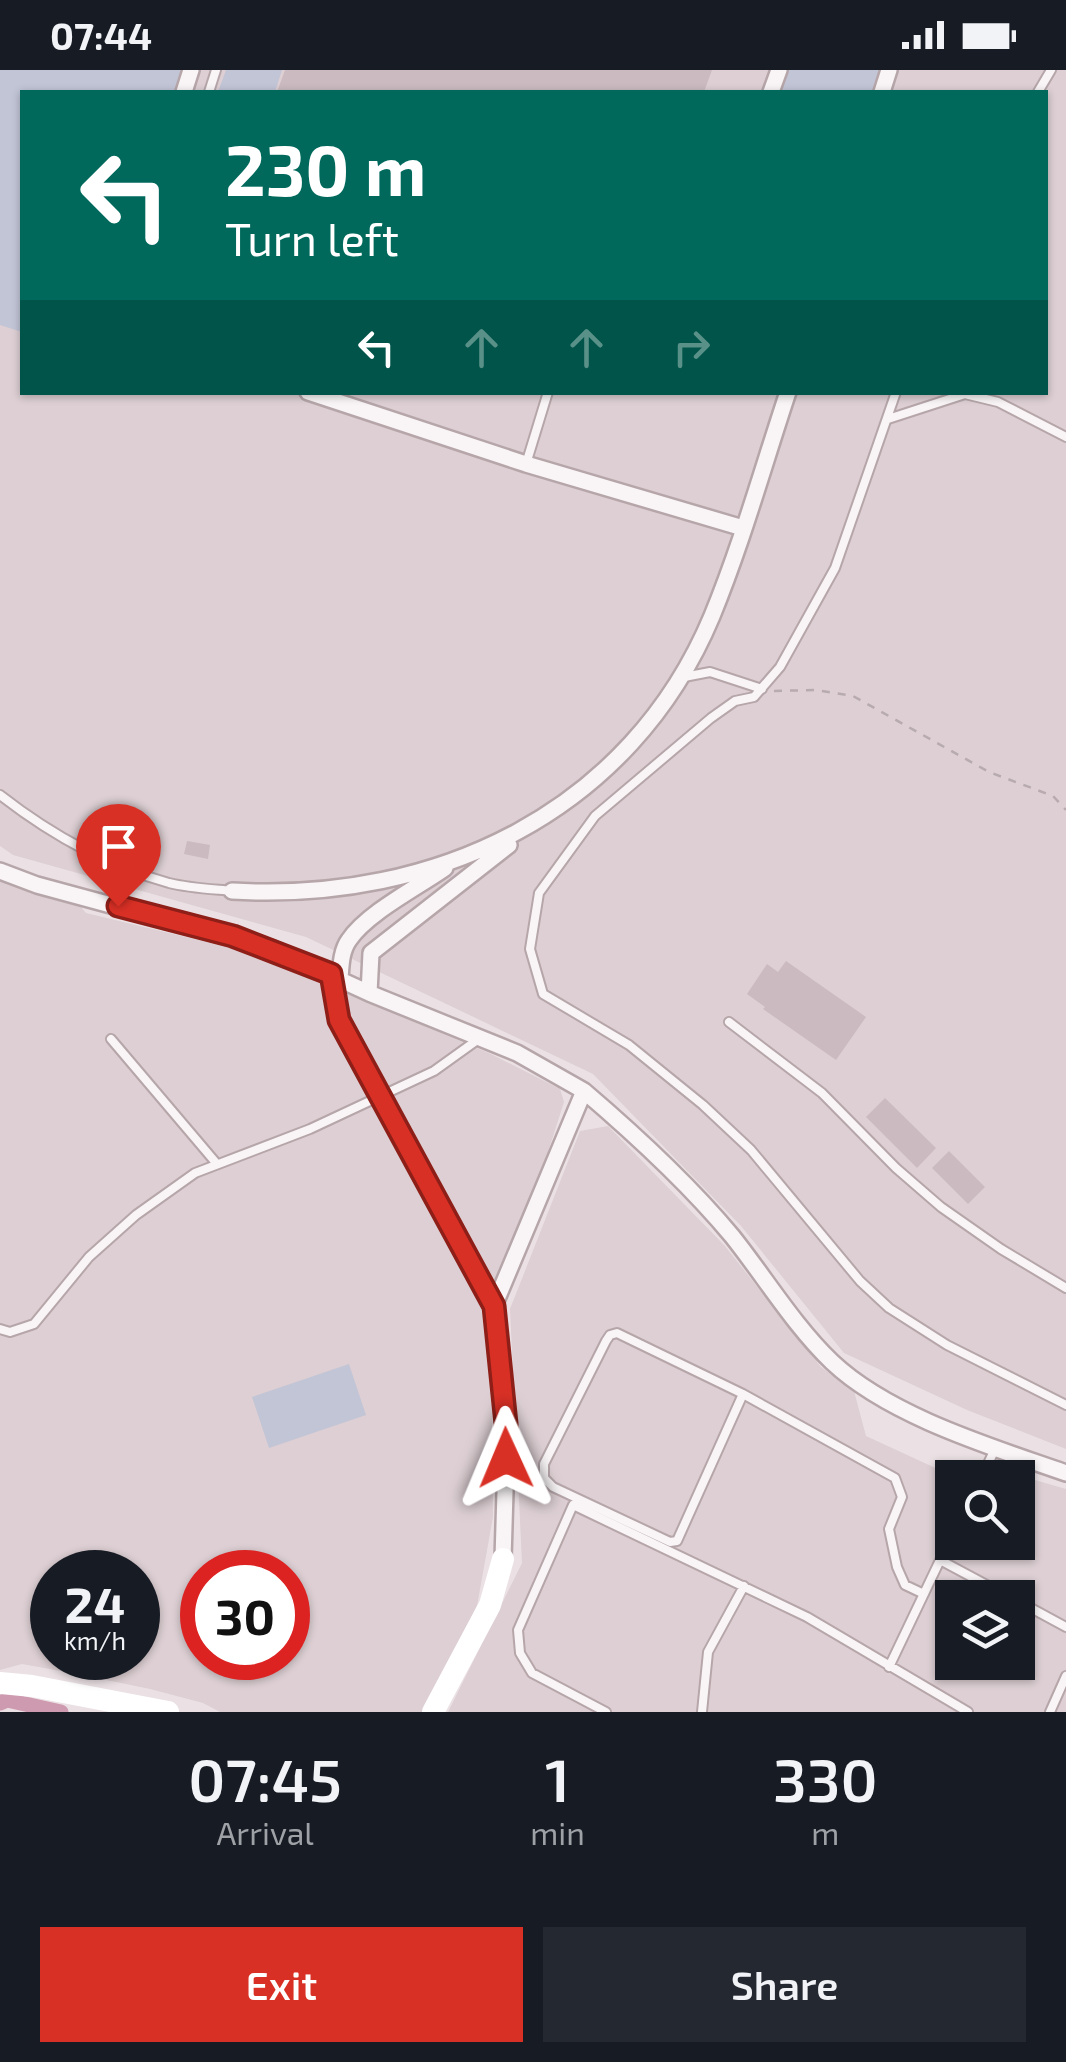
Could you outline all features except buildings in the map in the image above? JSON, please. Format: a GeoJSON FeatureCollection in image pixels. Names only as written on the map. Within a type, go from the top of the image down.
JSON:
{"type":"FeatureCollection","features":[{"type":"Feature","properties":{"kind":"street"},"geometry":{"type":"LineString","coordinates":[[317,395],[526,464],[744,528]]}},
{"type":"Feature","properties":{"kind":"street"},"geometry":{"type":"LineString","coordinates":[[369,993],[370,953],[610,765],[643,728],[678,678],[711,617],[787,395]]}},
{"type":"Feature","properties":{"kind":"street"},"geometry":{"type":"LineString","coordinates":[[434,1712],[490,1605],[502,1559],[506,1424],[494,1306],[339,1020],[336,977],[349,940],[372,919],[452,863],[534,825]]}},
{"type":"Feature","properties":{"kind":"street"},"geometry":{"type":"LineString","coordinates":[[232,891],[297,894],[334,890],[452,863]]}},
{"type":"Feature","properties":{"kind":"street"},"geometry":{"type":"LineString","coordinates":[[0,871],[37,885],[233,936],[518,1053],[584,1091],[617,1119],[728,1232],[831,1362],[860,1384],[930,1422],[1066,1473]]}},
{"type":"Feature","properties":{"kind":"street"},"geometry":{"type":"LineString","coordinates":[[494,1306],[584,1091]]}},
{"type":"Feature","properties":{"kind":"street"},"geometry":{"type":"LineString","coordinates":[[0,1683],[168,1712]]}},
{"type":"Feature","properties":{"kind":"lane"},"geometry":{"type":"LineString","coordinates":[[526,464],[547,395]]}},
{"type":"Feature","properties":{"kind":"lane"},"geometry":{"type":"LineString","coordinates":[[895,395],[835,568],[790,651],[754,697],[734,701],[711,718],[594,816],[540,893],[530,949],[542,994],[629,1045],[703,1105],[751,1150],[860,1281],[889,1308],[947,1346],[1066,1405]]}},
{"type":"Feature","properties":{"kind":"lane"},"geometry":{"type":"LineString","coordinates":[[888,419],[963,395]]}},
{"type":"Feature","properties":{"kind":"lane"},"geometry":{"type":"LineString","coordinates":[[970,395],[998,402],[1066,437]]}},
{"type":"Feature","properties":{"kind":"lane"},"geometry":{"type":"LineString","coordinates":[[678,678],[710,672],[762,689]]}},
{"type":"Feature","properties":{"kind":"lane"},"geometry":{"type":"LineString","coordinates":[[0,796],[48,829],[108,860],[171,884],[232,891]]}},
{"type":"Feature","properties":{"kind":"lane"},"geometry":{"type":"LineString","coordinates":[[729,1022],[822,1093],[941,1207],[1001,1250],[1066,1288]]}},
{"type":"Feature","properties":{"kind":"lane"},"geometry":{"type":"LineString","coordinates":[[0,1328],[10,1332],[34,1324],[89,1257],[136,1214],[195,1173],[310,1129],[434,1071],[480,1038]]}},
{"type":"Feature","properties":{"kind":"lane"},"geometry":{"type":"LineString","coordinates":[[110,1039],[216,1164]]}},
{"type":"Feature","properties":{"kind":"lane"},"geometry":{"type":"LineString","coordinates":[[744,1394],[678,1541],[670,1542],[553,1487],[544,1478],[544,1464],[610,1335],[616,1334],[744,1394],[895,1478],[902,1497],[889,1529],[897,1568],[905,1585],[924,1594]]}},
{"type":"Feature","properties":{"kind":"lane"},"geometry":{"type":"LineString","coordinates":[[990,1460],[996,1448]]}},
{"type":"Feature","properties":{"kind":"lane"},"geometry":{"type":"LineString","coordinates":[[606,1712],[532,1673],[520,1653],[518,1630],[573,1505],[807,1618],[968,1712]]}},
{"type":"Feature","properties":{"kind":"lane"},"geometry":{"type":"LineString","coordinates":[[888,1667],[940,1560],[977,1580]]}},
{"type":"Feature","properties":{"kind":"lane"},"geometry":{"type":"LineString","coordinates":[[702,1712],[708,1652],[744,1586]]}},
{"type":"Feature","properties":{"kind":"lane"},"geometry":{"type":"LineString","coordinates":[[1035,1610],[1066,1626]]}},
{"type":"Feature","properties":{"kind":"lane"},"geometry":{"type":"LineString","coordinates":[[1050,1712],[1066,1676]]}},
{"type":"Feature","properties":{"kind":"path"},"geometry":{"type":"LineString","coordinates":[[762,689],[816,690],[853,696],[988,772],[1053,796],[1066,810]]}},
{"type":"Feature","properties":{"kind":"shaded area"},"geometry":{"type":"Polygon","coordinates":[[[0,70],[1066,70],[1066,1449],[967,1410],[844,1353],[741,1226],[593,1074],[306,937],[13,855],[0,846],[0,70]]]}},
{"type":"Feature","properties":{"kind":"shaded area"},"geometry":{"type":"Polygon","coordinates":[[[0,70],[185,70],[178,90],[20,90],[20,331],[0,325],[0,70]]]}},
{"type":"Feature","properties":{"kind":"shaded area"},"geometry":{"type":"Polygon","coordinates":[[[226,70],[282,70],[276,90],[219,90],[226,70]]]}},
{"type":"Feature","properties":{"kind":"shaded area"},"geometry":{"type":"Polygon","coordinates":[[[787,70],[889,70],[883,90],[781,90],[787,70]]]}},
{"type":"Feature","properties":{"kind":"shaded area"},"geometry":{"type":"Polygon","coordinates":[[[0,865],[64,887],[86,913],[248,952],[491,1054],[560,1089],[564,1102],[491,1330],[493,1517],[477,1606],[423,1712],[220,1712],[203,1703],[106,1680],[160,1680],[160,1550],[30,1550],[30,1665],[0,1670],[0,865]]]}},
{"type":"Feature","properties":{"kind":"shaded area"},"geometry":{"type":"Polygon","coordinates":[[[608,1126],[725,1246],[821,1367],[854,1391],[866,1436],[935,1468],[935,1560],[1035,1560],[1035,1480],[1066,1489],[1066,1712],[448,1712],[522,1563],[510,1309],[580,1131],[608,1126]]]}},
{"type":"Feature","properties":{"kind":"shaded area"},"geometry":{"type":"Polygon","coordinates":[[[349,1364],[366,1415],[269,1448],[252,1397],[349,1364]]]}},
{"type":"Feature","properties":{"kind":"waterway"},"geometry":{"type":"LineString","coordinates":[[0,1703],[7,1700],[61,1712]]}},
{"type":"Feature","properties":{"kind":"route"},"geometry":{"type":"LineString","coordinates":[[118,906],[233,936],[331,974],[339,1020],[494,1306],[506,1458]]}}]}
